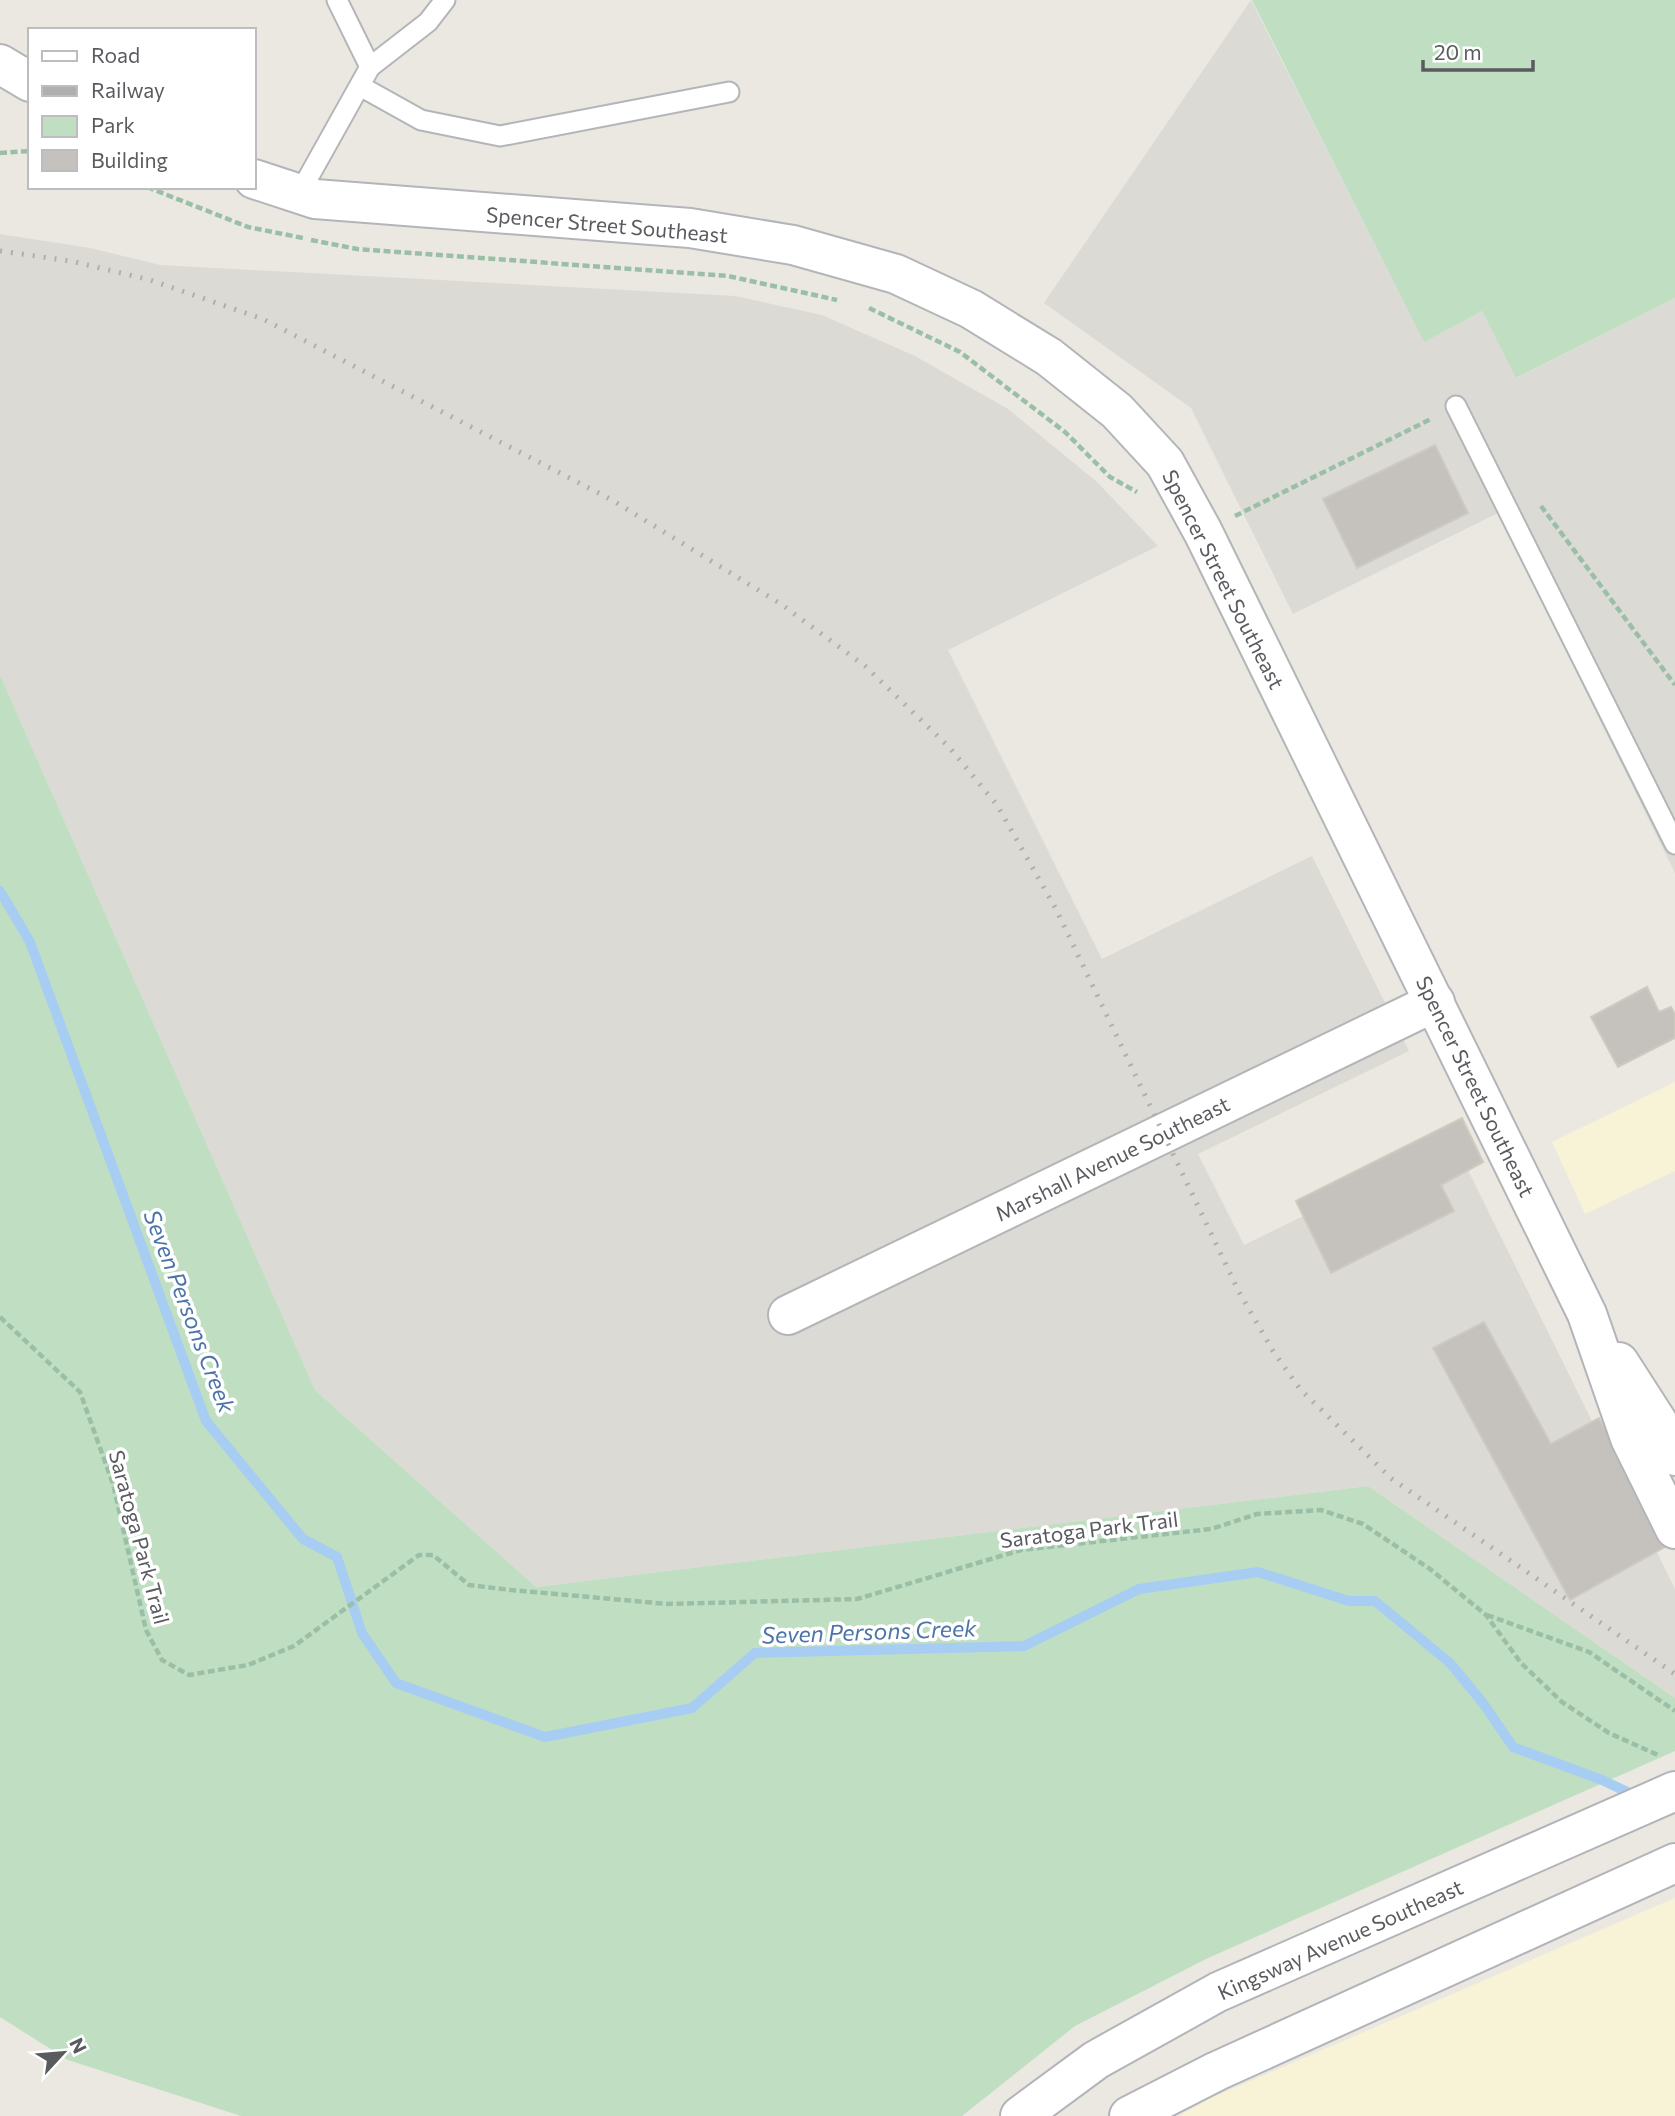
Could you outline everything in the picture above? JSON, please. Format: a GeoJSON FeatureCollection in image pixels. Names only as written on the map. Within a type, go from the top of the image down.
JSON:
{"type":"FeatureCollection","features":[{"type":"Feature","properties":{"kind":"street"},"geometry":{"type":"LineString","coordinates":[[0,64],[28,81]]}},
{"type":"Feature","properties":{"kind":"street","name":"Spencer Street Southeast"},"geometry":{"type":"LineString","coordinates":[[256,180],[315,199],[690,228],[793,245],[896,274],[971,309],[1038,350],[1116,411],[1165,463],[1203,532],[1587,1314],[1630,1438],[1675,1529]]}},
{"type":"Feature","properties":{"kind":"street","name":"Marshall Avenue Southeast"},"geometry":{"type":"LineString","coordinates":[[788,1315],[1436,1002]]}},
{"type":"Feature","properties":{"kind":"street","name":"Spencer Street Southeast"},"geometry":{"type":"LineString","coordinates":[[1587,1314],[1657,1421],[1675,1456]]}},
{"type":"Feature","properties":{"kind":"street","name":"Kingsway Avenue Southeast"},"geometry":{"type":"LineString","coordinates":[[1020,2116],[1096,2060],[1218,1992],[1570,1837],[1670,1775]]}},
{"type":"Feature","properties":{"kind":"street"},"geometry":{"type":"LineString","coordinates":[[1129,2116],[1217,2071],[1666,1868]]}},
{"type":"Feature","properties":{"kind":"lane"},"geometry":{"type":"LineString","coordinates":[[337,0],[370,67]]}},
{"type":"Feature","properties":{"kind":"lane"},"geometry":{"type":"LineString","coordinates":[[299,194],[370,67],[428,22],[445,0]]}},
{"type":"Feature","properties":{"kind":"lane"},"geometry":{"type":"LineString","coordinates":[[360,86],[421,120],[500,136],[729,92]]}},
{"type":"Feature","properties":{"kind":"lane"},"geometry":{"type":"LineString","coordinates":[[1456,406],[1675,844]]}},
{"type":"Feature","properties":{"kind":"path"},"geometry":{"type":"LineString","coordinates":[[0,153],[28,151]]}},
{"type":"Feature","properties":{"kind":"path"},"geometry":{"type":"LineString","coordinates":[[153,189],[248,227],[357,249],[729,276],[849,303]]}},
{"type":"Feature","properties":{"kind":"path"},"geometry":{"type":"LineString","coordinates":[[863,306],[960,352],[1065,432],[1111,477],[1141,494]]}},
{"type":"Feature","properties":{"kind":"path"},"geometry":{"type":"LineString","coordinates":[[1203,532],[1456,406]]}},
{"type":"Feature","properties":{"kind":"path"},"geometry":{"type":"LineString","coordinates":[[1535,498],[1675,685]]}},
{"type":"Feature","properties":{"kind":"path","name":"Saratoga Park Trail"},"geometry":{"type":"LineString","coordinates":[[0,1317],[80,1392],[113,1484],[146,1630],[162,1660],[189,1675],[248,1665],[294,1646],[419,1555],[433,1555],[469,1586],[668,1604],[857,1599],[1021,1550],[1211,1529],[1257,1514],[1321,1510],[1363,1524],[1430,1569],[1486,1615],[1521,1663],[1562,1702],[1670,1775]]}},
{"type":"Feature","properties":{"kind":"path"},"geometry":{"type":"LineString","coordinates":[[1486,1615],[1589,1652],[1675,1711]]}},
{"type":"Feature","properties":{"kind":"shaded area"},"geometry":{"type":"Polygon","coordinates":[[[1251,0],[1424,341],[1482,311],[1517,378],[1675,298],[1675,873],[1498,513],[1293,614],[1191,408],[1044,303],[1251,0]]]}},
{"type":"Feature","properties":{"kind":"shaded area"},"geometry":{"type":"Polygon","coordinates":[[[0,234],[90,248],[160,265],[735,296],[822,315],[915,356],[1008,409],[1097,482],[1158,546],[948,650],[1102,959],[1312,856],[1409,1051],[1198,1154],[1244,1245],[1454,1142],[1675,1589],[1675,1698],[1368,1486],[536,1587],[315,1390],[0,675],[0,234]]]}},
{"type":"Feature","properties":{"kind":"shaded area"},"geometry":{"type":"Polygon","coordinates":[[[1675,1082],[1675,1171],[1585,1214],[1552,1142],[1675,1082]]]}},
{"type":"Feature","properties":{"kind":"shaded area"},"geometry":{"type":"Polygon","coordinates":[[[1675,1898],[1675,2116],[1179,2116],[1211,2098],[1675,1898]]]}},
{"type":"Feature","properties":{"kind":"green space"},"geometry":{"type":"Polygon","coordinates":[[[1252,0],[1675,0],[1675,298],[1516,378],[1482,311],[1424,342],[1252,0]]]}},
{"type":"Feature","properties":{"kind":"green space"},"geometry":{"type":"Polygon","coordinates":[[[0,675],[315,1390],[536,1587],[1368,1486],[1675,1698],[1675,1751],[1206,1959],[1075,2026],[962,2116],[241,2116],[68,2060],[0,2017],[0,675]]]}},
{"type":"Feature","properties":{"kind":"building"},"geometry":{"type":"Polygon","coordinates":[[[1435,445],[1468,513],[1357,568],[1323,499],[1435,445]]]}},
{"type":"Feature","properties":{"kind":"building"},"geometry":{"type":"Polygon","coordinates":[[[1647,987],[1659,1012],[1671,1007],[1675,1014],[1675,1038],[1618,1067],[1591,1017],[1647,987]]]}},
{"type":"Feature","properties":{"kind":"building"},"geometry":{"type":"Polygon","coordinates":[[[1462,1118],[1483,1162],[1441,1185],[1454,1211],[1331,1273],[1296,1201],[1462,1118]]]}},
{"type":"Feature","properties":{"kind":"building"},"geometry":{"type":"Polygon","coordinates":[[[1484,1322],[1551,1444],[1599,1418],[1670,1544],[1570,1600],[1433,1348],[1484,1322]]]}},
{"type":"Feature","properties":{"kind":"waterway","name":"Seven Persons Creek"},"geometry":{"type":"LineString","coordinates":[[0,891],[30,942],[206,1421],[303,1539],[337,1557],[362,1633],[396,1683],[545,1737],[692,1708],[755,1653],[1024,1646],[1139,1589],[1258,1572],[1349,1601],[1375,1601],[1450,1663],[1483,1703],[1513,1747],[1602,1780],[1638,1797]]}},
{"type":"Feature","properties":{"kind":"railway"},"geometry":{"type":"LineString","coordinates":[[0,251],[71,261],[150,280],[263,319],[612,500],[781,604],[865,666],[949,747],[997,805],[1056,909],[1239,1292],[1273,1351],[1300,1389],[1392,1479],[1675,1674]]}}]}
